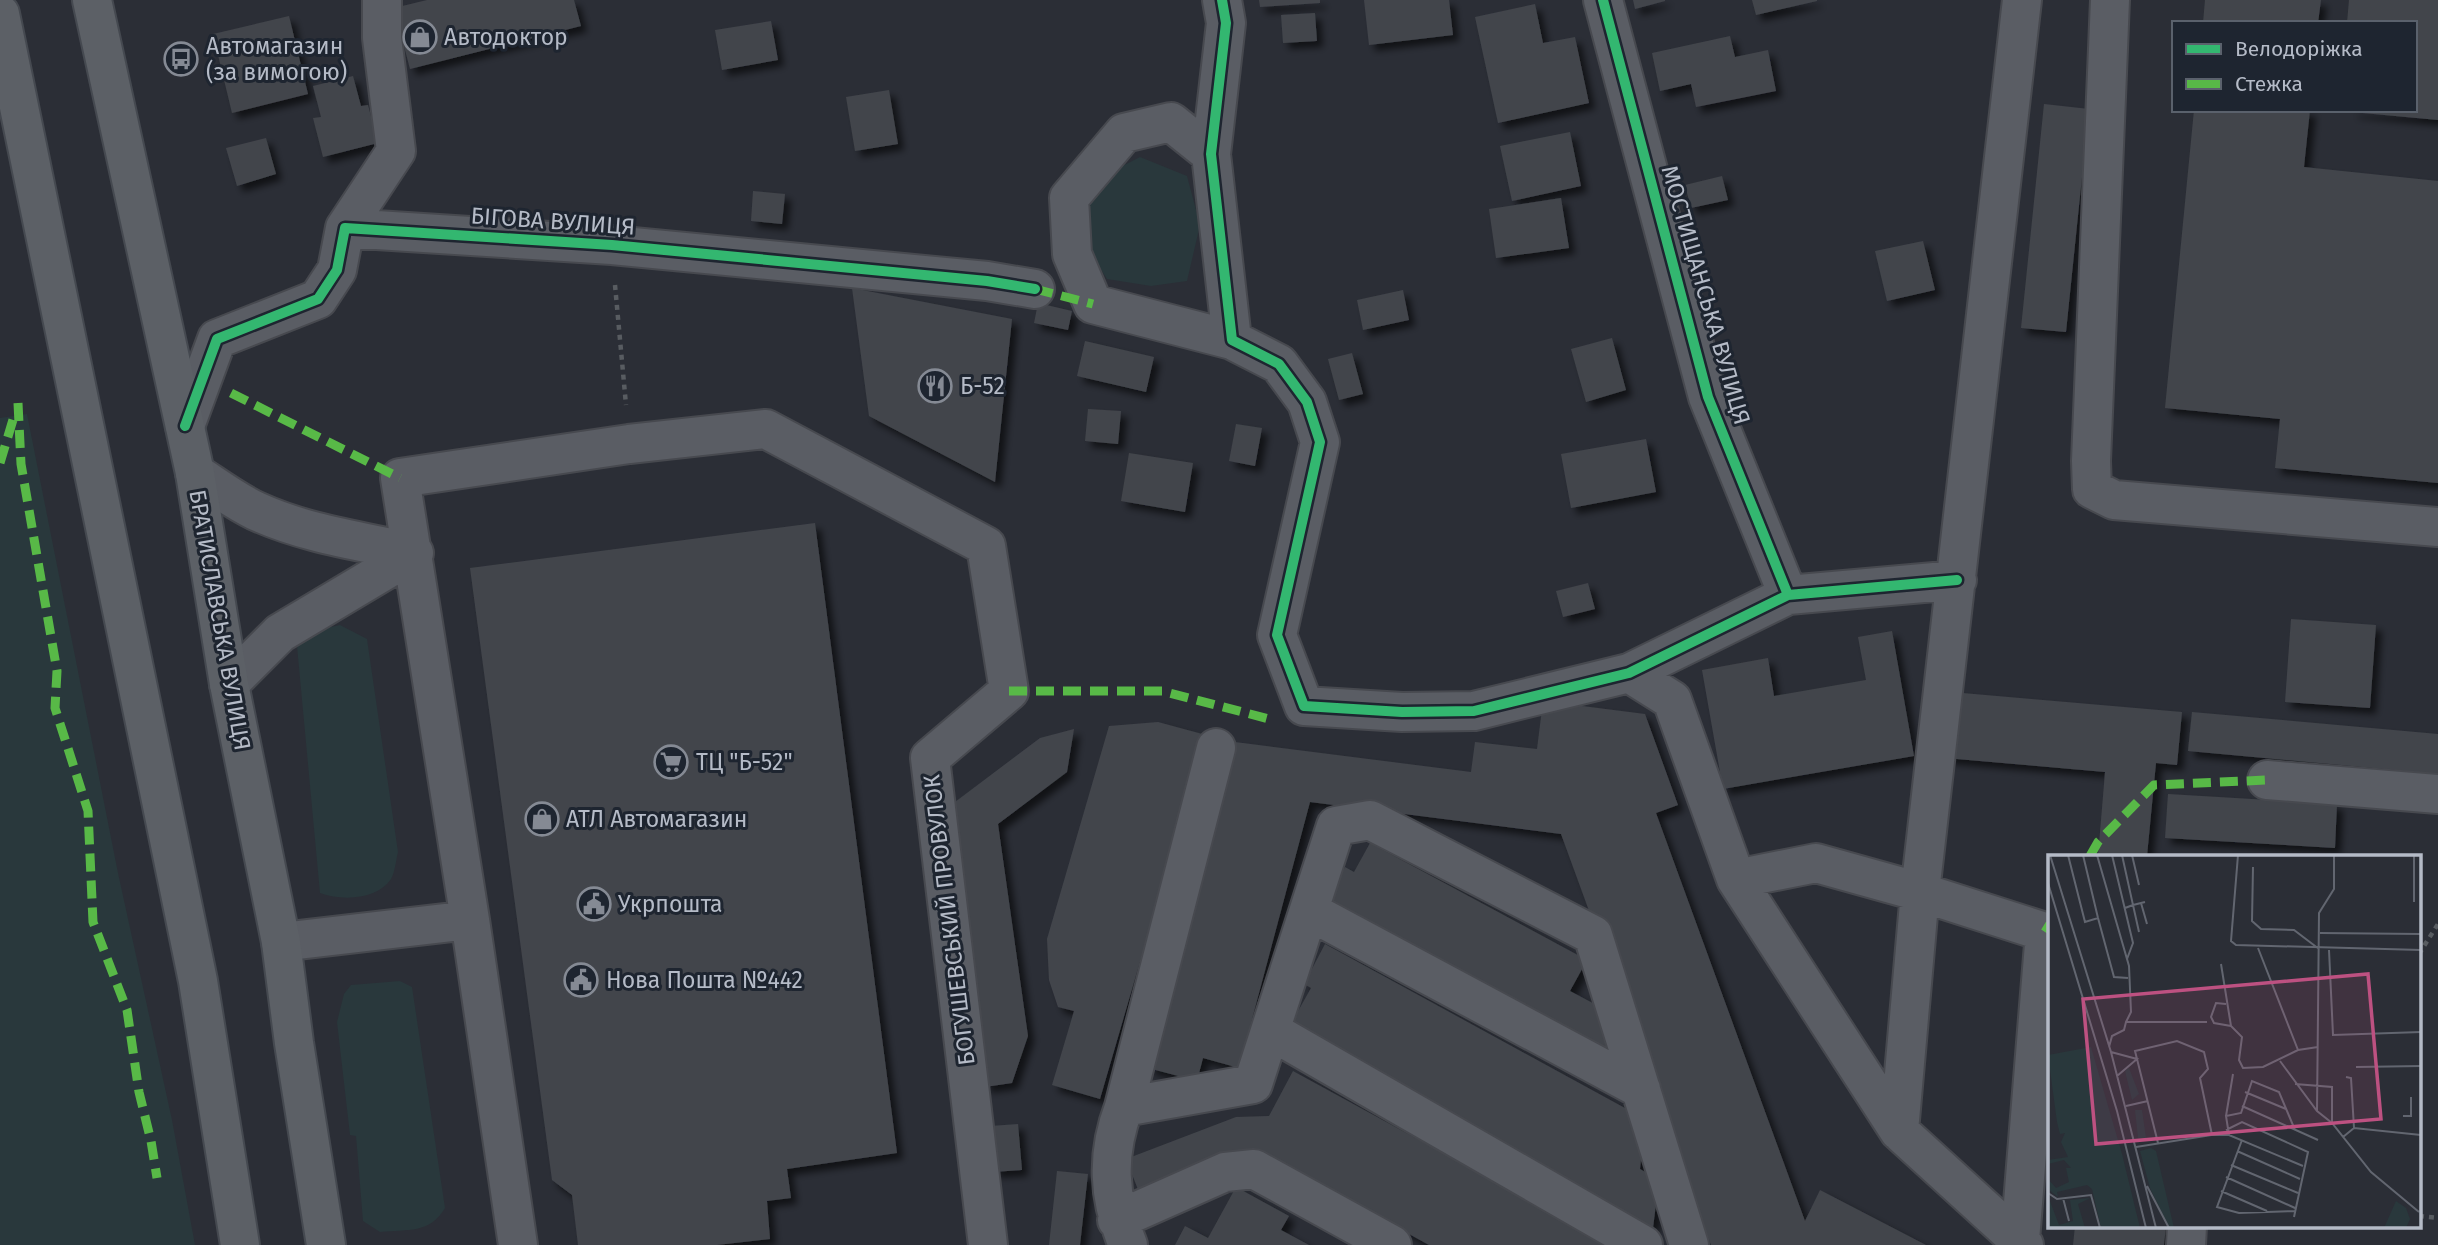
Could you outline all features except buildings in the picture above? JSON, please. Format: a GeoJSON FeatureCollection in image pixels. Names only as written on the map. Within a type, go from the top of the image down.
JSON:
{"type":"FeatureCollection","features":[{"type":"Feature","properties":{"kind":"main road","name":"БРАТИСЛАВСЬКА ВУЛИЦЯ"},"geometry":{"type":"LineString","coordinates":[[92,0],[195,473],[229,684],[281,942],[326,1245]]}},
{"type":"Feature","properties":{"kind":"main road"},"geometry":{"type":"LineString","coordinates":[[0,14],[198,981],[240,1245]]}},
{"type":"Feature","properties":{"kind":"street"},"geometry":{"type":"LineString","coordinates":[[185,426],[217,339],[318,299],[337,270],[345,228],[397,151],[382,38],[382,0]]}},
{"type":"Feature","properties":{"kind":"street"},"geometry":{"type":"LineString","coordinates":[[1222,0],[1226,23],[1211,154],[1232,340]]}},
{"type":"Feature","properties":{"kind":"street","name":"МОСТИЩАНСЬКА ВУЛИЦЯ"},"geometry":{"type":"LineString","coordinates":[[1603,0],[1708,397],[1788,595]]}},
{"type":"Feature","properties":{"kind":"street"},"geometry":{"type":"LineString","coordinates":[[1899,1131],[1920,892],[2022,0]]}},
{"type":"Feature","properties":{"kind":"street"},"geometry":{"type":"LineString","coordinates":[[2110,0],[2092,489],[2114,500],[2438,527]]}},
{"type":"Feature","properties":{"kind":"street"},"geometry":{"type":"LineString","coordinates":[[1211,154],[1171,122],[1124,133],[1069,198],[1072,254],[1093,304],[1232,340],[1279,364],[1307,402],[1320,442],[1277,635],[1304,706],[1402,712],[1474,711],[1629,673],[1788,595],[1957,580]]}},
{"type":"Feature","properties":{"kind":"street","name":"БІГОВА ВУЛИЦЯ"},"geometry":{"type":"LineString","coordinates":[[345,228],[612,245],[987,281],[1035,289]]}},
{"type":"Feature","properties":{"kind":"street","name":"БОГУШЕВСЬКИЙ ПРОВУЛОК"},"geometry":{"type":"LineString","coordinates":[[629,444],[766,429],[986,546],[1009,691],[929,758],[988,1245]]}},
{"type":"Feature","properties":{"kind":"street"},"geometry":{"type":"LineString","coordinates":[[518,1245],[414,554],[400,478],[629,444]]}},
{"type":"Feature","properties":{"kind":"street"},"geometry":{"type":"LineString","coordinates":[[195,473],[255,510],[324,536],[350,539],[414,554]]}},
{"type":"Feature","properties":{"kind":"street"},"geometry":{"type":"LineString","coordinates":[[229,684],[280,634],[414,554]]}},
{"type":"Feature","properties":{"kind":"street"},"geometry":{"type":"LineString","coordinates":[[1629,673],[1672,701],[1736,879],[1899,1131],[2022,1242]]}},
{"type":"Feature","properties":{"kind":"street"},"geometry":{"type":"LineString","coordinates":[[1216,748],[1124,1107],[1116,1127],[1110,1167],[1122,1232],[1225,1172],[1254,1169],[1392,1245]]}},
{"type":"Feature","properties":{"kind":"street"},"geometry":{"type":"LineString","coordinates":[[2267,780],[2438,794]]}},
{"type":"Feature","properties":{"kind":"street"},"geometry":{"type":"LineString","coordinates":[[1124,1107],[1253,1084],[1336,826],[1370,820],[1592,935],[1689,1245]]}},
{"type":"Feature","properties":{"kind":"street"},"geometry":{"type":"LineString","coordinates":[[1736,879],[1816,863],[1920,892],[2045,932],[2022,1242]]}},
{"type":"Feature","properties":{"kind":"street"},"geometry":{"type":"LineString","coordinates":[[1309,911],[1641,1089]]}},
{"type":"Feature","properties":{"kind":"street"},"geometry":{"type":"LineString","coordinates":[[281,942],[470,920]]}},
{"type":"Feature","properties":{"kind":"street"},"geometry":{"type":"LineString","coordinates":[[1271,1031],[1643,1245]]}},
{"type":"Feature","properties":{"kind":"path"},"geometry":{"type":"LineString","coordinates":[[612,245],[629,444]]}},
{"type":"Feature","properties":{"kind":"path"},"geometry":{"type":"LineString","coordinates":[[2420,952],[2438,924]]}},
{"type":"Feature","properties":{"kind":"path"},"geometry":{"type":"LineString","coordinates":[[2420,1216],[2438,1218]]}},
{"type":"Feature","properties":{"kind":"shaded area"},"geometry":{"type":"Polygon","coordinates":[[[1140,157],[1187,176],[1200,225],[1187,281],[1151,286],[1107,279],[1079,235],[1095,180],[1140,157]]]}},
{"type":"Feature","properties":{"kind":"shaded area"},"geometry":{"type":"Polygon","coordinates":[[[27,414],[118,873],[172,1120],[195,1245],[0,1245],[0,418],[27,414]]]}},
{"type":"Feature","properties":{"kind":"shaded area"},"geometry":{"type":"Polygon","coordinates":[[[340,625],[367,639],[398,852],[391,879],[385,886],[368,895],[348,898],[320,893],[297,646],[313,631],[340,625]]]}},
{"type":"Feature","properties":{"kind":"shaded area"},"geometry":{"type":"Polygon","coordinates":[[[400,981],[412,987],[445,1208],[432,1222],[417,1229],[380,1232],[363,1221],[356,1136],[350,1135],[337,1022],[344,994],[351,985],[400,981]]]}},
{"type":"Feature","properties":{"kind":"marked path"},"geometry":{"type":"LineString","coordinates":[[1035,289],[1093,304]]}},
{"type":"Feature","properties":{"kind":"marked path"},"geometry":{"type":"LineString","coordinates":[[231,393],[400,478]]}},
{"type":"Feature","properties":{"kind":"marked path"},"geometry":{"type":"LineString","coordinates":[[18,403],[21,464],[57,671],[55,708],[88,811],[93,922],[127,1010],[139,1092],[157,1178]]}},
{"type":"Feature","properties":{"kind":"marked path"},"geometry":{"type":"LineString","coordinates":[[0,463],[15,413]]}},
{"type":"Feature","properties":{"kind":"marked path"},"geometry":{"type":"LineString","coordinates":[[1009,691],[1162,691],[1273,720]]}},
{"type":"Feature","properties":{"kind":"marked path"},"geometry":{"type":"LineString","coordinates":[[2091,855],[2098,842],[2154,785],[2267,780]]}},
{"type":"Feature","properties":{"kind":"marked path"},"geometry":{"type":"LineString","coordinates":[[2045,932],[2048,927]]}},
{"type":"Feature","properties":{"kind":"cycle path"},"geometry":{"type":"LineString","coordinates":[[1222,0],[1226,23],[1211,154],[1232,340],[1279,364],[1307,402],[1320,442],[1277,635],[1304,706],[1402,712],[1474,711],[1629,673],[1788,595],[1957,580]]}},
{"type":"Feature","properties":{"kind":"cycle path"},"geometry":{"type":"LineString","coordinates":[[1603,0],[1708,397],[1788,595]]}},
{"type":"Feature","properties":{"kind":"cycle path"},"geometry":{"type":"LineString","coordinates":[[185,426],[217,339],[318,299],[337,270],[345,228],[612,245],[987,281],[1035,289]]}},
{"type":"Feature","properties":{"kind":"place","name":"Автодоктор"},"geometry":{"type":"Point","coordinates":[420,37]}},
{"type":"Feature","properties":{"kind":"place","name":"Автомагазин (за вимогою)"},"geometry":{"type":"Point","coordinates":[181,59]}},
{"type":"Feature","properties":{"kind":"place","name":"Б-52"},"geometry":{"type":"Point","coordinates":[935,386]}},
{"type":"Feature","properties":{"kind":"place","name":"ТЦ \"Б-52\""},"geometry":{"type":"Point","coordinates":[671,762]}},
{"type":"Feature","properties":{"kind":"place","name":"АТЛ Автомагазин"},"geometry":{"type":"Point","coordinates":[542,819]}},
{"type":"Feature","properties":{"kind":"place","name":"Укрпошта"},"geometry":{"type":"Point","coordinates":[594,904]}},
{"type":"Feature","properties":{"kind":"place","name":"Нова Пошта №442"},"geometry":{"type":"Point","coordinates":[581,980]}}]}
